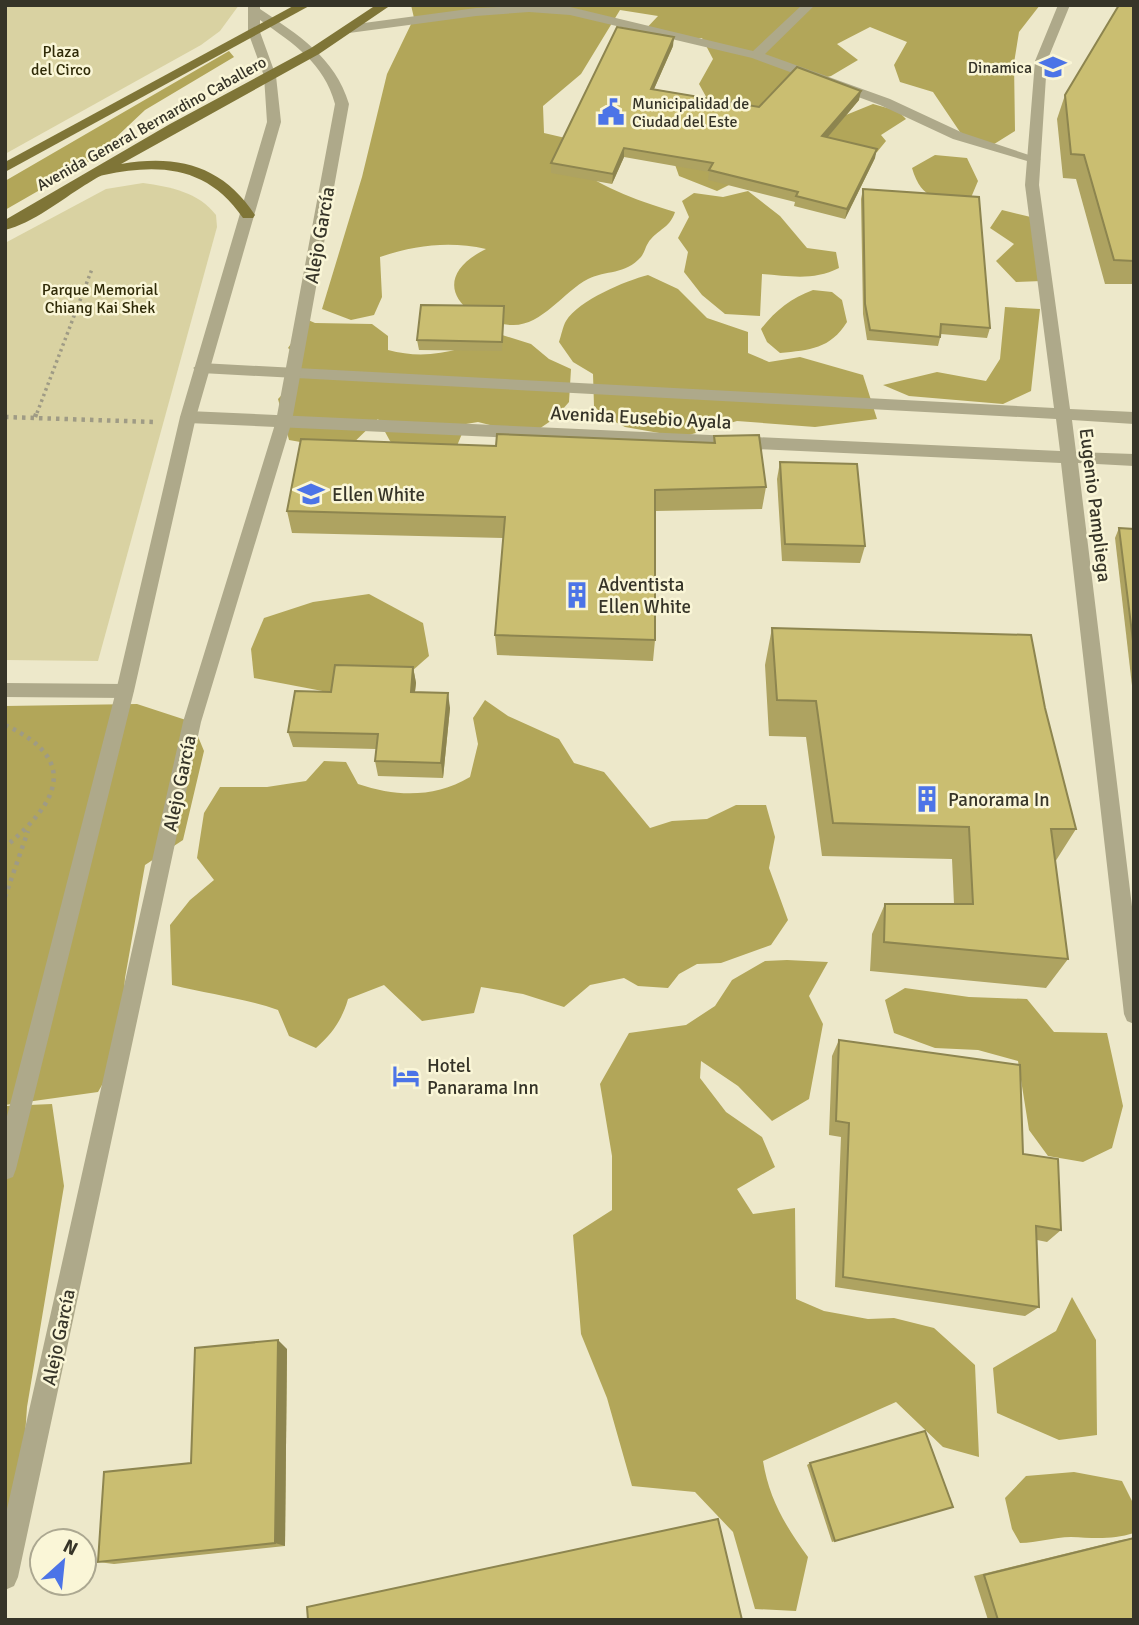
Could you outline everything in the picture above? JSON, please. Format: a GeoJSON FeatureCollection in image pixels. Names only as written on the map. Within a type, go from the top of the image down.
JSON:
{"type":"FeatureCollection","features":[{"type":"Feature","properties":{"kind":"main road","name":"Avenida General Bernardino Caballero"},"geometry":{"type":"LineString","coordinates":[[5,168],[305,5]]}},
{"type":"Feature","properties":{"kind":"main road","name":"Avenida General Bernardino Caballero"},"geometry":{"type":"LineString","coordinates":[[5,226],[315,51],[385,5]]}},
{"type":"Feature","properties":{"kind":"main road"},"geometry":{"type":"LineString","coordinates":[[93,175],[126,167],[160,165],[192,169],[218,180],[237,196],[248,215]]}},
{"type":"Feature","properties":{"kind":"street"},"geometry":{"type":"LineString","coordinates":[[756,55],[809,5]]}},
{"type":"Feature","properties":{"kind":"street","name":"Eugenio Pampliega"},"geometry":{"type":"LineString","coordinates":[[1064,5],[1041,61],[1032,185],[1069,457],[1134,1013]]}},
{"type":"Feature","properties":{"kind":"street","name":"Alejo García"},"geometry":{"type":"LineString","coordinates":[[5,1577],[192,722],[284,421],[342,104],[339,85],[315,51],[254,8]]}},
{"type":"Feature","properties":{"kind":"street"},"geometry":{"type":"LineString","coordinates":[[5,1169],[125,691],[187,420],[274,122],[270,76],[254,32],[254,8]]}},
{"type":"Feature","properties":{"kind":"street"},"geometry":{"type":"LineString","coordinates":[[349,29],[529,8],[570,11],[756,55],[885,102],[958,136],[1000,151],[1034,159]]}},
{"type":"Feature","properties":{"kind":"street","name":"Avenida Eusebio Ayala"},"geometry":{"type":"LineString","coordinates":[[201,368],[1134,418]]}},
{"type":"Feature","properties":{"kind":"street","name":"Avenida Eusebio Ayala"},"geometry":{"type":"LineString","coordinates":[[187,420],[284,421],[1134,460]]}},
{"type":"Feature","properties":{"kind":"street"},"geometry":{"type":"LineString","coordinates":[[5,690],[125,691]]}},
{"type":"Feature","properties":{"kind":"path"},"geometry":{"type":"LineString","coordinates":[[35,417],[92,269]]}},
{"type":"Feature","properties":{"kind":"path"},"geometry":{"type":"LineString","coordinates":[[5,417],[187,420]]}},
{"type":"Feature","properties":{"kind":"path"},"geometry":{"type":"LineString","coordinates":[[5,725],[26,732],[43,746],[53,765],[54,787],[45,809],[29,830],[5,847]]}},
{"type":"Feature","properties":{"kind":"path"},"geometry":{"type":"LineString","coordinates":[[5,897],[29,830]]}},
{"type":"Feature","properties":{"kind":"green space","name":"Plaza del Circo"},"geometry":{"type":"Polygon","coordinates":[[[5,5],[239,5],[220,31],[201,45],[5,154],[5,5]]]}},
{"type":"Feature","properties":{"kind":"green space","name":"Parque Memorial Chiang Kai Shek"},"geometry":{"type":"Polygon","coordinates":[[[143,183],[174,189],[201,201],[216,215],[217,227],[98,661],[5,660],[5,243],[106,189],[143,183]]]}},
{"type":"Feature","properties":{"kind":"shaded area"},"geometry":{"type":"Polygon","coordinates":[[[411,5],[1040,5],[1019,32],[1014,63],[1015,131],[991,146],[962,135],[933,92],[900,82],[894,65],[907,42],[870,27],[837,44],[858,60],[831,76],[800,84],[753,173],[717,191],[679,176],[672,156],[714,111],[699,84],[713,59],[702,38],[676,39],[642,33],[658,16],[620,10],[581,74],[543,106],[544,133],[574,140],[563,161],[590,178],[644,202],[675,212],[668,224],[649,241],[641,257],[628,267],[588,279],[542,315],[522,324],[511,325],[478,316],[457,297],[454,285],[457,273],[468,261],[486,249],[446,245],[406,250],[380,257],[382,297],[374,315],[351,320],[322,309],[362,177],[387,74],[414,18],[411,5]]]}},
{"type":"Feature","properties":{"kind":"shaded area"},"geometry":{"type":"Polygon","coordinates":[[[229,51],[234,57],[145,110],[92,160],[5,210],[5,181],[229,51]]]}},
{"type":"Feature","properties":{"kind":"shaded area"},"geometry":{"type":"Polygon","coordinates":[[[873,104],[898,111],[906,119],[881,135],[886,141],[877,152],[824,142],[841,117],[873,104]]]}},
{"type":"Feature","properties":{"kind":"shaded area"},"geometry":{"type":"Polygon","coordinates":[[[935,155],[967,158],[978,181],[970,200],[933,196],[921,187],[912,168],[935,155]]]}},
{"type":"Feature","properties":{"kind":"shaded area"},"geometry":{"type":"Polygon","coordinates":[[[748,191],[780,216],[807,248],[836,252],[839,268],[811,276],[762,274],[760,316],[725,314],[702,295],[684,272],[688,252],[678,238],[689,217],[682,201],[694,193],[723,197],[748,191]]]}},
{"type":"Feature","properties":{"kind":"shaded area"},"geometry":{"type":"Polygon","coordinates":[[[1002,210],[1035,218],[1042,281],[1016,282],[996,261],[1014,244],[990,228],[1002,210]]]}},
{"type":"Feature","properties":{"kind":"shaded area"},"geometry":{"type":"Polygon","coordinates":[[[648,275],[678,289],[707,318],[748,332],[748,353],[769,362],[800,357],[863,375],[877,419],[815,427],[737,421],[682,437],[625,427],[604,416],[594,406],[593,374],[573,362],[559,342],[563,328],[572,313],[592,299],[648,275]]]}},
{"type":"Feature","properties":{"kind":"shaded area"},"geometry":{"type":"Polygon","coordinates":[[[813,290],[832,292],[842,300],[847,322],[834,338],[826,343],[810,349],[780,353],[767,342],[761,329],[784,306],[813,290]]]}},
{"type":"Feature","properties":{"kind":"shaded area"},"geometry":{"type":"Polygon","coordinates":[[[1005,307],[1040,309],[1031,391],[1003,404],[909,396],[883,385],[937,372],[986,381],[1000,359],[1005,307]]]}},
{"type":"Feature","properties":{"kind":"shaded area"},"geometry":{"type":"Polygon","coordinates":[[[299,316],[315,323],[372,324],[388,336],[388,350],[403,353],[445,352],[499,334],[531,344],[549,359],[571,369],[569,402],[555,418],[536,431],[502,428],[478,422],[466,424],[454,453],[404,454],[390,441],[378,419],[346,450],[289,440],[278,399],[293,383],[296,355],[288,348],[297,335],[299,316]]]}},
{"type":"Feature","properties":{"kind":"shaded area"},"geometry":{"type":"Polygon","coordinates":[[[369,594],[423,623],[429,656],[395,686],[333,693],[254,678],[251,649],[264,618],[313,602],[369,594]]]}},
{"type":"Feature","properties":{"kind":"shaded area"},"geometry":{"type":"Polygon","coordinates":[[[485,700],[508,716],[559,739],[574,763],[604,772],[650,828],[672,821],[707,819],[736,805],[766,805],[775,837],[769,868],[788,920],[771,945],[721,963],[697,964],[679,974],[668,988],[638,986],[624,978],[590,985],[564,1007],[523,994],[481,987],[474,1013],[422,1021],[384,985],[348,999],[336,1026],[316,1048],[289,1036],[278,1010],[172,985],[170,925],[190,900],[214,880],[197,858],[204,813],[220,787],[267,787],[306,781],[324,761],[346,762],[358,784],[373,788],[401,793],[443,789],[470,777],[478,744],[473,718],[485,700]]]}},
{"type":"Feature","properties":{"kind":"shaded area"},"geometry":{"type":"Polygon","coordinates":[[[137,704],[192,722],[204,751],[183,840],[145,865],[125,978],[119,1055],[98,1092],[5,1105],[5,706],[137,704]]]}},
{"type":"Feature","properties":{"kind":"shaded area"},"geometry":{"type":"Polygon","coordinates":[[[765,961],[828,962],[809,996],[823,1024],[809,1099],[772,1121],[738,1086],[701,1061],[700,1078],[726,1112],[762,1137],[775,1167],[737,1189],[753,1214],[795,1208],[796,1299],[824,1311],[868,1319],[894,1318],[934,1328],[975,1365],[979,1457],[943,1447],[896,1402],[763,1461],[769,1488],[780,1512],[808,1557],[796,1611],[755,1609],[733,1532],[695,1492],[632,1486],[607,1398],[581,1334],[573,1235],[612,1210],[612,1156],[600,1084],[629,1033],[686,1025],[715,1006],[732,980],[765,961]]]}},
{"type":"Feature","properties":{"kind":"shaded area"},"geometry":{"type":"Polygon","coordinates":[[[905,988],[969,997],[1027,999],[1054,1032],[1107,1033],[1123,1106],[1112,1148],[1083,1162],[1048,1156],[1029,1130],[1018,1061],[978,1050],[935,1048],[894,1033],[885,1000],[905,988]]]}},
{"type":"Feature","properties":{"kind":"shaded area"},"geometry":{"type":"Polygon","coordinates":[[[52,1104],[64,1186],[27,1407],[20,1509],[5,1538],[5,1106],[52,1104]]]}},
{"type":"Feature","properties":{"kind":"shaded area"},"geometry":{"type":"Polygon","coordinates":[[[1072,1297],[1096,1340],[1097,1435],[1059,1440],[997,1413],[993,1368],[1056,1331],[1072,1297]]]}},
{"type":"Feature","properties":{"kind":"shaded area"},"geometry":{"type":"Polygon","coordinates":[[[1074,1472],[1122,1481],[1134,1505],[1134,1533],[1110,1538],[1065,1537],[1020,1543],[1012,1529],[1005,1498],[1026,1476],[1074,1472]]]}},
{"type":"Feature","properties":{"kind":"building"},"geometry":{"type":"Polygon","coordinates":[[[1119,5],[1134,5],[1134,261],[1114,260],[1084,155],[1071,154],[1065,95],[1119,5]]]}},
{"type":"Feature","properties":{"kind":"building"},"geometry":{"type":"Polygon","coordinates":[[[617,27],[674,37],[651,89],[759,107],[797,67],[861,91],[822,136],[877,149],[847,209],[796,196],[798,192],[709,170],[713,163],[624,148],[613,174],[551,163],[617,27]]]}},
{"type":"Feature","properties":{"kind":"building"},"geometry":{"type":"Polygon","coordinates":[[[863,189],[979,197],[990,328],[941,324],[940,337],[870,330],[865,304],[863,189]]]}},
{"type":"Feature","properties":{"kind":"building"},"geometry":{"type":"Polygon","coordinates":[[[421,305],[504,306],[502,342],[417,340],[421,305]]]}},
{"type":"Feature","properties":{"kind":"building"},"geometry":{"type":"Polygon","coordinates":[[[497,434],[715,443],[714,436],[759,435],[766,487],[655,490],[655,640],[495,635],[505,517],[287,511],[301,439],[496,446],[497,434]]]}},
{"type":"Feature","properties":{"kind":"building"},"geometry":{"type":"Polygon","coordinates":[[[780,462],[857,464],[865,546],[785,544],[780,462]]]}},
{"type":"Feature","properties":{"kind":"building"},"geometry":{"type":"Polygon","coordinates":[[[1119,528],[1134,529],[1134,649],[1119,528]]]}},
{"type":"Feature","properties":{"kind":"building"},"geometry":{"type":"Polygon","coordinates":[[[772,628],[1031,635],[1045,708],[1076,829],[1051,829],[1068,959],[884,942],[885,904],[973,904],[969,827],[833,823],[816,701],[777,700],[772,628]]]}},
{"type":"Feature","properties":{"kind":"building"},"geometry":{"type":"Polygon","coordinates":[[[335,665],[413,667],[411,692],[448,693],[441,763],[375,761],[378,734],[288,732],[295,691],[331,692],[335,665]]]}},
{"type":"Feature","properties":{"kind":"building"},"geometry":{"type":"Polygon","coordinates":[[[839,1040],[1020,1065],[1023,1154],[1058,1159],[1061,1230],[1036,1226],[1039,1307],[843,1277],[849,1123],[836,1121],[839,1040]]]}},
{"type":"Feature","properties":{"kind":"building"},"geometry":{"type":"Polygon","coordinates":[[[278,1340],[275,1543],[98,1562],[104,1472],[191,1463],[195,1348],[278,1340]]]}},
{"type":"Feature","properties":{"kind":"building"},"geometry":{"type":"Polygon","coordinates":[[[925,1431],[953,1507],[835,1541],[810,1463],[925,1431]]]}},
{"type":"Feature","properties":{"kind":"building"},"geometry":{"type":"Polygon","coordinates":[[[718,1519],[742,1620],[308,1620],[307,1607],[718,1519]]]}},
{"type":"Feature","properties":{"kind":"building"},"geometry":{"type":"Polygon","coordinates":[[[1134,1538],[1134,1620],[998,1620],[984,1575],[1134,1538]]]}},
{"type":"Feature","properties":{"kind":"place","name":"Dinamica"},"geometry":{"type":"Point","coordinates":[1053,67]}},
{"type":"Feature","properties":{"kind":"place","name":"Municipalidad de Ciudad del Este"},"geometry":{"type":"Point","coordinates":[611,112]}},
{"type":"Feature","properties":{"kind":"place","name":"Ellen White"},"geometry":{"type":"Point","coordinates":[311,494]}},
{"type":"Feature","properties":{"kind":"place","name":"Adventista Ellen White"},"geometry":{"type":"Point","coordinates":[577,595]}},
{"type":"Feature","properties":{"kind":"place","name":"Panorama In"},"geometry":{"type":"Point","coordinates":[927,799]}},
{"type":"Feature","properties":{"kind":"place","name":"Hotel Panarama Inn"},"geometry":{"type":"Point","coordinates":[406,1076]}}]}
